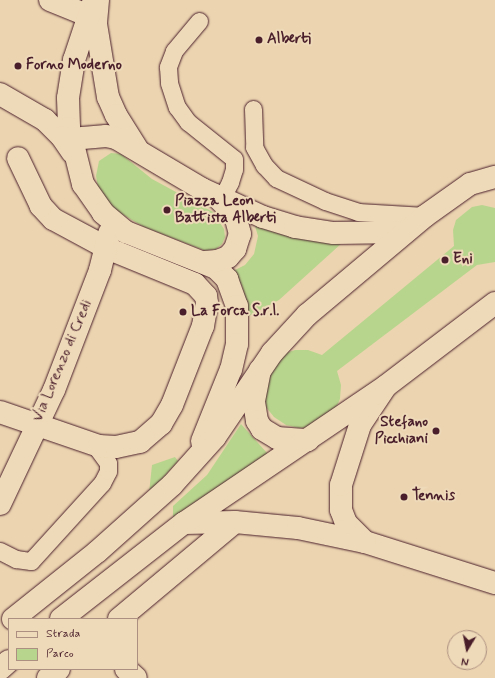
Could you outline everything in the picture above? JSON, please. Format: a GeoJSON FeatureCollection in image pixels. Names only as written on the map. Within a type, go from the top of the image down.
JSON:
{"type":"FeatureCollection","features":[{"type":"Feature","properties":{"kind":"street"},"geometry":{"type":"LineString","coordinates":[[50,0],[94,5]]}},
{"type":"Feature","properties":{"kind":"street"},"geometry":{"type":"LineString","coordinates":[[94,5],[71,76],[68,111],[71,139],[83,184],[103,213],[126,232],[205,262],[222,273],[233,293],[239,324],[237,344],[208,428],[187,468]]}},
{"type":"Feature","properties":{"kind":"street"},"geometry":{"type":"LineString","coordinates":[[94,5],[108,97],[116,115],[137,149]]}},
{"type":"Feature","properties":{"kind":"street"},"geometry":{"type":"LineString","coordinates":[[0,94],[45,120],[62,137],[76,161]]}},
{"type":"Feature","properties":{"kind":"street"},"geometry":{"type":"LineString","coordinates":[[71,139],[106,136],[137,149],[181,178],[218,196],[295,227],[334,233],[405,232]]}},
{"type":"Feature","properties":{"kind":"street"},"geometry":{"type":"LineString","coordinates":[[0,412],[97,446],[116,447],[140,442],[161,424],[192,356],[207,303],[206,296],[195,284],[106,248],[53,219],[41,206],[18,158]]}},
{"type":"Feature","properties":{"kind":"street"},"geometry":{"type":"LineString","coordinates":[[15,618],[97,552],[156,501],[187,468],[225,423],[260,369],[307,315],[405,232],[470,184],[495,160]]}},
{"type":"Feature","properties":{"kind":"street"},"geometry":{"type":"LineString","coordinates":[[470,184],[495,177]]}},
{"type":"Feature","properties":{"kind":"street"},"geometry":{"type":"LineString","coordinates":[[205,262],[217,261],[228,257],[235,249],[240,234],[235,215],[218,196]]}},
{"type":"Feature","properties":{"kind":"street","name":"Via Lorenzo di Credi"},"geometry":{"type":"LineString","coordinates":[[0,504],[36,424],[54,390],[106,248],[109,233],[103,213]]}},
{"type":"Feature","properties":{"kind":"street"},"geometry":{"type":"LineString","coordinates":[[62,618],[116,574],[184,523],[386,386],[495,303]]}},
{"type":"Feature","properties":{"kind":"street"},"geometry":{"type":"LineString","coordinates":[[260,369],[254,402],[257,421],[262,429],[277,438],[308,440]]}},
{"type":"Feature","properties":{"kind":"street"},"geometry":{"type":"LineString","coordinates":[[365,542],[346,523],[340,510],[341,485],[360,425],[370,406],[386,386]]}},
{"type":"Feature","properties":{"kind":"street"},"geometry":{"type":"LineString","coordinates":[[184,523],[235,522],[298,528],[365,542],[495,583]]}},
{"type":"Feature","properties":{"kind":"street"},"geometry":{"type":"LineString","coordinates":[[120,618],[235,522]]}},
{"type":"Feature","properties":{"kind":"street"},"geometry":{"type":"LineString","coordinates":[[0,630],[8,624]]}},
{"type":"Feature","properties":{"kind":"street"},"geometry":{"type":"LineString","coordinates":[[0,669],[8,662]]}},
{"type":"Feature","properties":{"kind":"street"},"geometry":{"type":"LineString","coordinates":[[48,678],[58,670]]}},
{"type":"Feature","properties":{"kind":"street"},"geometry":{"type":"LineString","coordinates":[[127,670],[136,678]]}},
{"type":"Feature","properties":{"kind":"lane"},"geometry":{"type":"LineString","coordinates":[[199,21],[174,51],[168,67],[168,83],[177,107],[188,122],[234,159],[234,168],[230,182],[218,196]]}},
{"type":"Feature","properties":{"kind":"lane"},"geometry":{"type":"LineString","coordinates":[[253,109],[254,147],[264,165],[276,178],[325,201],[358,212],[425,216]]}},
{"type":"Feature","properties":{"kind":"lane"},"geometry":{"type":"LineString","coordinates":[[0,550],[16,559],[31,561],[102,483],[108,471],[108,463],[97,446]]}},
{"type":"Feature","properties":{"kind":"green space"},"geometry":{"type":"Polygon","coordinates":[[[111,153],[121,154],[152,179],[213,212],[224,229],[225,237],[222,244],[216,249],[206,251],[144,227],[115,210],[99,192],[96,176],[99,161],[111,153]]]}},
{"type":"Feature","properties":{"kind":"green space"},"geometry":{"type":"Polygon","coordinates":[[[482,205],[495,208],[495,262],[477,265],[337,371],[341,385],[340,399],[334,412],[312,427],[299,428],[286,425],[274,417],[266,407],[262,382],[283,354],[295,350],[308,350],[322,355],[454,246],[453,230],[456,220],[472,207],[482,205]]]}},
{"type":"Feature","properties":{"kind":"green space"},"geometry":{"type":"Polygon","coordinates":[[[255,226],[281,234],[342,243],[279,300],[249,316],[242,286],[233,271],[245,265],[254,254],[258,236],[255,226]]]}},
{"type":"Feature","properties":{"kind":"green space"},"geometry":{"type":"Polygon","coordinates":[[[241,424],[268,454],[173,517],[173,506],[207,475],[241,424]]]}},
{"type":"Feature","properties":{"kind":"green space"},"geometry":{"type":"Polygon","coordinates":[[[175,457],[178,461],[149,493],[152,465],[175,457]]]}},
{"type":"Feature","properties":{"kind":"place","name":"Alberti"},"geometry":{"type":"Point","coordinates":[259,40]}},
{"type":"Feature","properties":{"kind":"place","name":"Forno Moderno"},"geometry":{"type":"Point","coordinates":[18,66]}},
{"type":"Feature","properties":{"kind":"place","name":"Piazza Leon Battista Alberti"},"geometry":{"type":"Point","coordinates":[167,210]}},
{"type":"Feature","properties":{"kind":"place","name":"Eni"},"geometry":{"type":"Point","coordinates":[445,260]}},
{"type":"Feature","properties":{"kind":"place","name":"La Forca S.r.l."},"geometry":{"type":"Point","coordinates":[183,312]}},
{"type":"Feature","properties":{"kind":"place","name":"Stefano Picchiani"},"geometry":{"type":"Point","coordinates":[436,431]}},
{"type":"Feature","properties":{"kind":"place","name":"Tennis"},"geometry":{"type":"Point","coordinates":[404,497]}}]}
